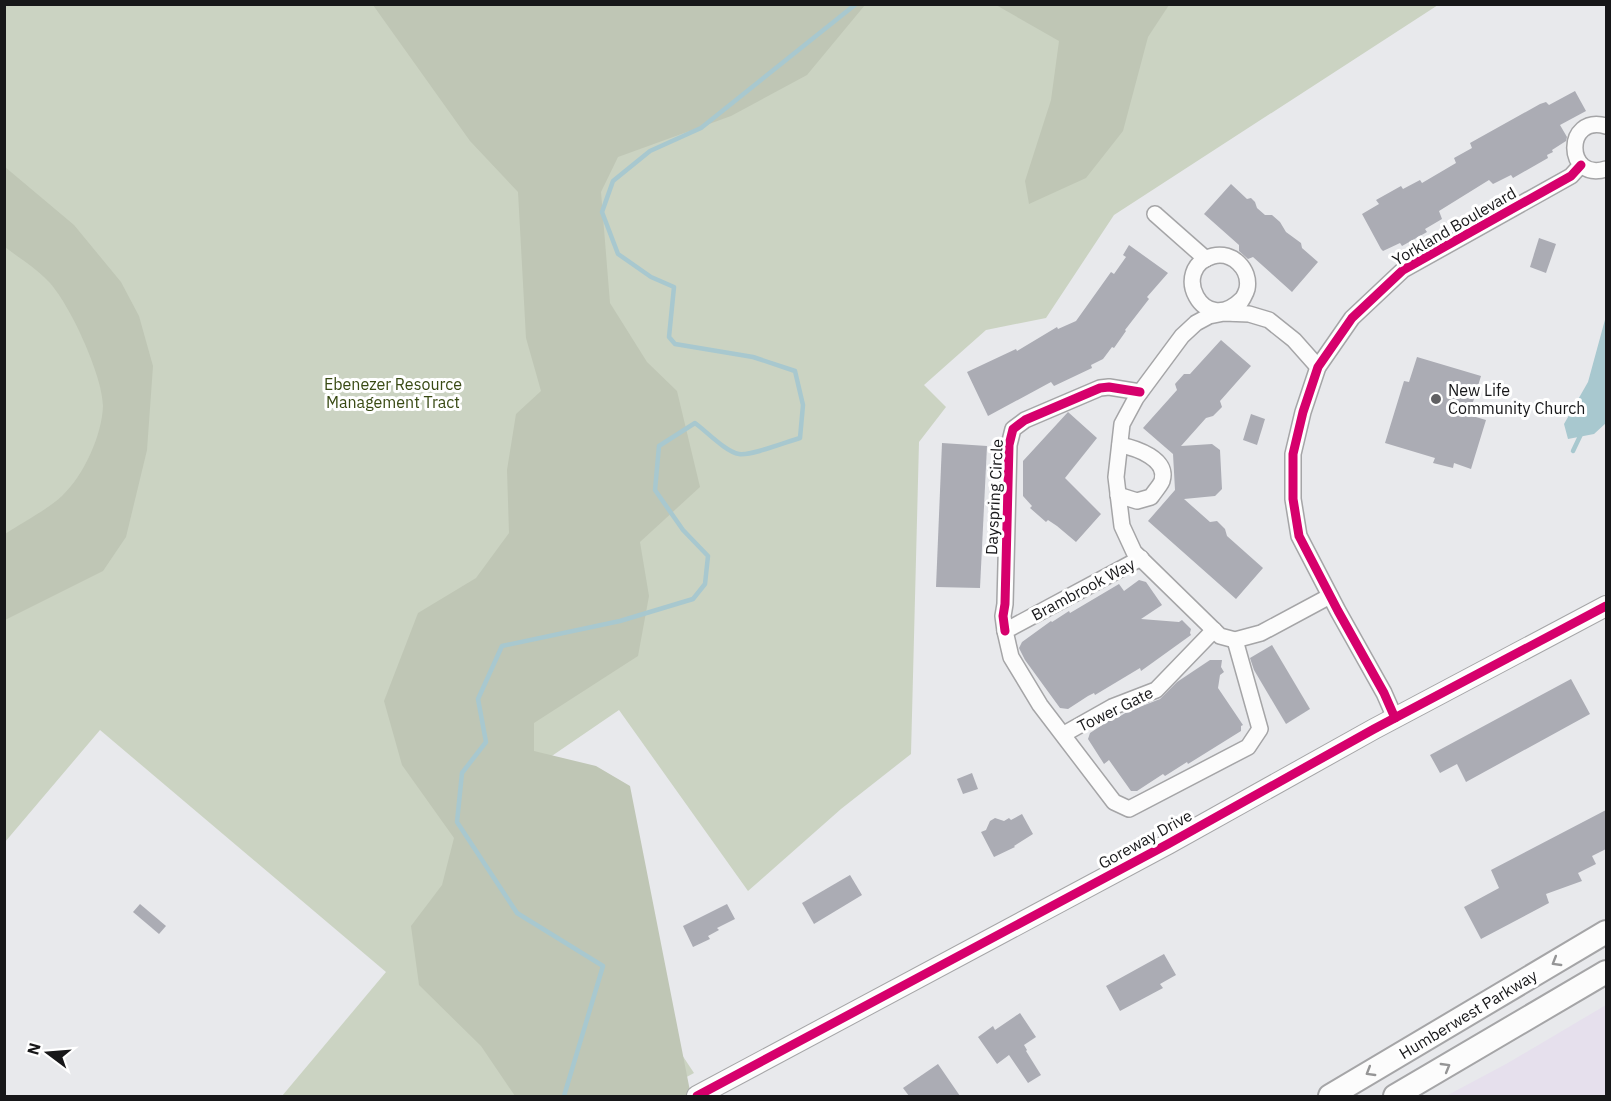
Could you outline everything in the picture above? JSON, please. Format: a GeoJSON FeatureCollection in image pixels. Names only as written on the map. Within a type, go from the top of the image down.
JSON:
{"type":"FeatureCollection","features":[{"type":"Feature","properties":{"kind":"main road","name":"Humberwest Parkway"},"geometry":{"type":"LineString","coordinates":[[1330,1096],[1606,932]]}},
{"type":"Feature","properties":{"kind":"main road","name":"Humberwest Parkway"},"geometry":{"type":"LineString","coordinates":[[1395,1096],[1606,972]]}},
{"type":"Feature","properties":{"kind":"street"},"geometry":{"type":"LineString","coordinates":[[1606,126],[1589,125],[1577,135],[1574,151],[1581,165],[1596,171],[1606,169]]}},
{"type":"Feature","properties":{"kind":"street","name":"Yorkland Boulevard"},"geometry":{"type":"LineString","coordinates":[[1395,718],[1384,693],[1299,536],[1293,499],[1293,454],[1303,412],[1318,367],[1352,318],[1402,270],[1571,177],[1581,165]]}},
{"type":"Feature","properties":{"kind":"street"},"geometry":{"type":"LineString","coordinates":[[1155,214],[1206,259]]}},
{"type":"Feature","properties":{"kind":"street"},"geometry":{"type":"LineString","coordinates":[[1233,313],[1246,289],[1247,278],[1243,268],[1236,261],[1227,256],[1216,255],[1197,266],[1192,277],[1192,288],[1196,299],[1210,311],[1233,313],[1249,314],[1269,320],[1294,340],[1318,367]]}},
{"type":"Feature","properties":{"kind":"street"},"geometry":{"type":"LineString","coordinates":[[1242,299],[1235,306],[1225,310],[1210,311],[1182,336],[1140,392],[1122,424],[1116,477],[1122,526],[1134,552],[1220,636],[1235,640],[1261,633],[1330,596]]}},
{"type":"Feature","properties":{"kind":"street","name":"Dayspring Circle"},"geometry":{"type":"LineString","coordinates":[[1005,631],[1003,616],[1009,445],[1013,429],[1025,420],[1100,388],[1109,387],[1140,392]]}},
{"type":"Feature","properties":{"kind":"street"},"geometry":{"type":"LineString","coordinates":[[1118,495],[1137,501],[1151,497],[1162,481],[1162,468],[1154,458],[1132,447],[1120,445]]}},
{"type":"Feature","properties":{"kind":"street","name":"Brambrook Way"},"geometry":{"type":"LineString","coordinates":[[1005,631],[1141,558]]}},
{"type":"Feature","properties":{"kind":"street","name":"Goreway Drive"},"geometry":{"type":"LineString","coordinates":[[697,1096],[1606,606]]}},
{"type":"Feature","properties":{"kind":"street","name":"Tower Gate"},"geometry":{"type":"LineString","coordinates":[[1064,734],[1112,707],[1156,690],[1214,630]]}},
{"type":"Feature","properties":{"kind":"street"},"geometry":{"type":"LineString","coordinates":[[1005,631],[1011,657],[1040,705],[1114,802],[1129,809],[1248,747],[1260,729],[1235,640]]}},
{"type":"Feature","properties":{"kind":"shaded area"},"geometry":{"type":"Polygon","coordinates":[[[1606,1005],[1606,1096],[1446,1096],[1506,1064],[1606,1005]]]}},
{"type":"Feature","properties":{"kind":"green space","name":"Ebenezer Resource Management Tract"},"geometry":{"type":"Polygon","coordinates":[[[5,5],[1438,5],[1114,215],[1046,318],[986,330],[924,385],[946,407],[919,442],[911,754],[841,809],[748,891],[619,710],[505,788],[694,1073],[651,1096],[282,1096],[386,972],[100,730],[5,842],[5,5]]]}},
{"type":"Feature","properties":{"kind":"green space"},"geometry":{"type":"Polygon","coordinates":[[[373,5],[865,5],[807,75],[731,116],[618,157],[601,192],[610,303],[647,362],[677,391],[700,487],[640,542],[649,596],[638,656],[534,723],[534,751],[596,766],[630,786],[691,1096],[515,1096],[481,1046],[419,985],[411,926],[442,885],[454,838],[402,765],[384,701],[418,613],[476,578],[509,533],[507,470],[516,414],[541,391],[526,338],[518,192],[470,141],[373,5]]]}},
{"type":"Feature","properties":{"kind":"green space"},"geometry":{"type":"Polygon","coordinates":[[[996,5],[1169,5],[1148,37],[1123,131],[1086,178],[1029,204],[1025,181],[1051,100],[1059,41],[996,5]]]}},
{"type":"Feature","properties":{"kind":"green space"},"geometry":{"type":"Polygon","coordinates":[[[5,167],[74,225],[121,282],[139,316],[153,366],[147,450],[126,537],[103,571],[5,620],[5,534],[50,506],[78,477],[95,442],[103,406],[91,359],[65,305],[43,276],[5,247],[5,167]]]}},
{"type":"Feature","properties":{"kind":"water"},"geometry":{"type":"Polygon","coordinates":[[[1606,316],[1606,423],[1594,434],[1568,439],[1564,424],[1588,382],[1606,316]]]}},
{"type":"Feature","properties":{"kind":"building"},"geometry":{"type":"Polygon","coordinates":[[[1575,91],[1586,111],[1560,125],[1567,137],[1566,141],[1552,150],[1553,152],[1547,155],[1548,158],[1513,178],[1511,175],[1493,184],[1489,180],[1439,211],[1442,219],[1425,229],[1427,232],[1402,246],[1400,243],[1383,251],[1381,249],[1362,214],[1379,204],[1376,200],[1401,186],[1403,189],[1420,180],[1422,183],[1456,163],[1454,158],[1472,148],[1470,143],[1540,104],[1546,102],[1549,105],[1575,91]]]}},
{"type":"Feature","properties":{"kind":"building"},"geometry":{"type":"Polygon","coordinates":[[[1231,184],[1247,199],[1251,198],[1265,215],[1272,215],[1280,222],[1286,232],[1301,243],[1302,248],[1318,262],[1292,292],[1253,257],[1248,259],[1239,251],[1239,245],[1204,214],[1231,184]]]}},
{"type":"Feature","properties":{"kind":"building"},"geometry":{"type":"Polygon","coordinates":[[[1539,238],[1556,244],[1546,273],[1530,267],[1539,238]]]}},
{"type":"Feature","properties":{"kind":"building"},"geometry":{"type":"Polygon","coordinates":[[[1129,245],[1168,273],[1147,297],[1149,299],[1114,348],[1112,347],[1103,359],[1091,365],[1092,368],[1054,386],[1051,382],[988,416],[967,372],[1016,349],[1017,351],[1057,327],[1058,329],[1076,321],[1111,272],[1114,274],[1126,257],[1123,255],[1129,245]]]}},
{"type":"Feature","properties":{"kind":"building"},"geometry":{"type":"Polygon","coordinates":[[[1221,340],[1251,366],[1220,401],[1222,407],[1213,416],[1206,418],[1181,446],[1212,444],[1220,450],[1222,489],[1215,496],[1184,499],[1210,522],[1217,521],[1225,529],[1227,536],[1263,568],[1236,599],[1148,521],[1175,490],[1173,454],[1143,428],[1177,390],[1175,384],[1184,374],[1190,374],[1221,340]]]}},
{"type":"Feature","properties":{"kind":"building","name":"New Life Community Church"},"geometry":{"type":"Polygon","coordinates":[[[1417,357],[1481,376],[1469,415],[1486,420],[1471,469],[1454,463],[1453,468],[1433,463],[1435,458],[1385,443],[1404,381],[1409,382],[1417,357]]]}},
{"type":"Feature","properties":{"kind":"building"},"geometry":{"type":"Polygon","coordinates":[[[1068,412],[1097,438],[1065,478],[1101,514],[1076,542],[1048,520],[1046,522],[1030,508],[1032,506],[1023,496],[1023,461],[1068,412]]]}},
{"type":"Feature","properties":{"kind":"building"},"geometry":{"type":"Polygon","coordinates":[[[1251,414],[1265,419],[1257,445],[1243,440],[1251,414]]]}},
{"type":"Feature","properties":{"kind":"building"},"geometry":{"type":"Polygon","coordinates":[[[942,443],[987,446],[980,588],[936,587],[942,443]]]}},
{"type":"Feature","properties":{"kind":"building"},"geometry":{"type":"Polygon","coordinates":[[[1139,580],[1146,582],[1162,605],[1141,619],[1179,622],[1182,620],[1191,629],[1191,635],[1141,671],[1140,668],[1068,709],[1060,708],[1025,660],[1019,648],[1022,642],[1051,621],[1069,611],[1070,613],[1119,584],[1124,591],[1139,580]]]}},
{"type":"Feature","properties":{"kind":"building"},"geometry":{"type":"Polygon","coordinates":[[[1272,645],[1310,709],[1286,724],[1254,670],[1250,658],[1272,645]]]}},
{"type":"Feature","properties":{"kind":"building"},"geometry":{"type":"Polygon","coordinates":[[[1210,660],[1222,660],[1221,667],[1224,672],[1220,675],[1218,688],[1243,725],[1241,731],[1188,764],[1187,762],[1165,776],[1163,774],[1137,791],[1131,791],[1109,760],[1104,764],[1088,739],[1090,733],[1116,716],[1117,718],[1160,699],[1177,682],[1210,660]]]}},
{"type":"Feature","properties":{"kind":"building"},"geometry":{"type":"Polygon","coordinates":[[[1571,679],[1590,714],[1466,782],[1457,764],[1440,773],[1430,755],[1571,679]]]}},
{"type":"Feature","properties":{"kind":"building"},"geometry":{"type":"Polygon","coordinates":[[[972,773],[978,789],[963,794],[957,779],[972,773]]]}},
{"type":"Feature","properties":{"kind":"building"},"geometry":{"type":"Polygon","coordinates":[[[1606,810],[1606,849],[1592,856],[1596,864],[1578,873],[1582,881],[1546,894],[1549,903],[1481,939],[1464,907],[1499,888],[1491,870],[1606,810]]]}},
{"type":"Feature","properties":{"kind":"building"},"geometry":{"type":"Polygon","coordinates":[[[1022,814],[1033,834],[1015,847],[994,857],[981,832],[986,830],[990,821],[995,818],[1004,821],[1009,818],[1011,820],[1022,814]]]}},
{"type":"Feature","properties":{"kind":"building"},"geometry":{"type":"Polygon","coordinates":[[[850,875],[862,895],[814,924],[802,903],[850,875]]]}},
{"type":"Feature","properties":{"kind":"building"},"geometry":{"type":"Polygon","coordinates":[[[140,904],[166,926],[159,934],[133,912],[140,904]]]}},
{"type":"Feature","properties":{"kind":"building"},"geometry":{"type":"Polygon","coordinates":[[[727,904],[735,919],[717,928],[719,930],[708,936],[710,939],[693,947],[683,926],[727,904]]]}},
{"type":"Feature","properties":{"kind":"building"},"geometry":{"type":"Polygon","coordinates":[[[1164,954],[1176,975],[1160,984],[1163,988],[1120,1011],[1106,986],[1164,954]]]}},
{"type":"Feature","properties":{"kind":"building"},"geometry":{"type":"Polygon","coordinates":[[[1020,1013],[1036,1037],[1024,1045],[1041,1075],[1028,1083],[1009,1055],[997,1064],[978,1037],[993,1026],[995,1030],[1020,1013]]]}},
{"type":"Feature","properties":{"kind":"building"},"geometry":{"type":"Polygon","coordinates":[[[938,1064],[960,1096],[909,1096],[903,1088],[938,1064]]]}},
{"type":"Feature","properties":{"kind":"waterway"},"geometry":{"type":"LineString","coordinates":[[564,1096],[603,966],[517,913],[457,822],[462,773],[486,742],[478,699],[502,646],[620,621],[693,599],[705,584],[708,556],[683,530],[655,490],[659,446],[695,423],[734,452],[744,454],[760,451],[800,438],[803,405],[795,371],[753,357],[675,344],[669,337],[674,287],[651,277],[618,254],[602,212],[613,181],[650,151],[701,128],[856,4]]}},
{"type":"Feature","properties":{"kind":"waterway"},"geometry":{"type":"LineString","coordinates":[[1573,451],[1582,432]]}},
{"type":"Feature","properties":{"kind":"cycle path"},"geometry":{"type":"LineString","coordinates":[[1395,718],[1384,693],[1299,536],[1293,499],[1293,454],[1303,412],[1318,367],[1352,318],[1403,270],[1571,176],[1581,165]]}},
{"type":"Feature","properties":{"kind":"cycle path"},"geometry":{"type":"LineString","coordinates":[[1005,631],[1003,616],[1009,445],[1013,429],[1025,420],[1100,388],[1109,387],[1140,392]]}},
{"type":"Feature","properties":{"kind":"cycle path"},"geometry":{"type":"LineString","coordinates":[[697,1096],[1168,844],[1374,729],[1606,606]]}},
{"type":"Feature","properties":{"kind":"place","name":"New Life Community Church"},"geometry":{"type":"Point","coordinates":[1436,399]}}]}
